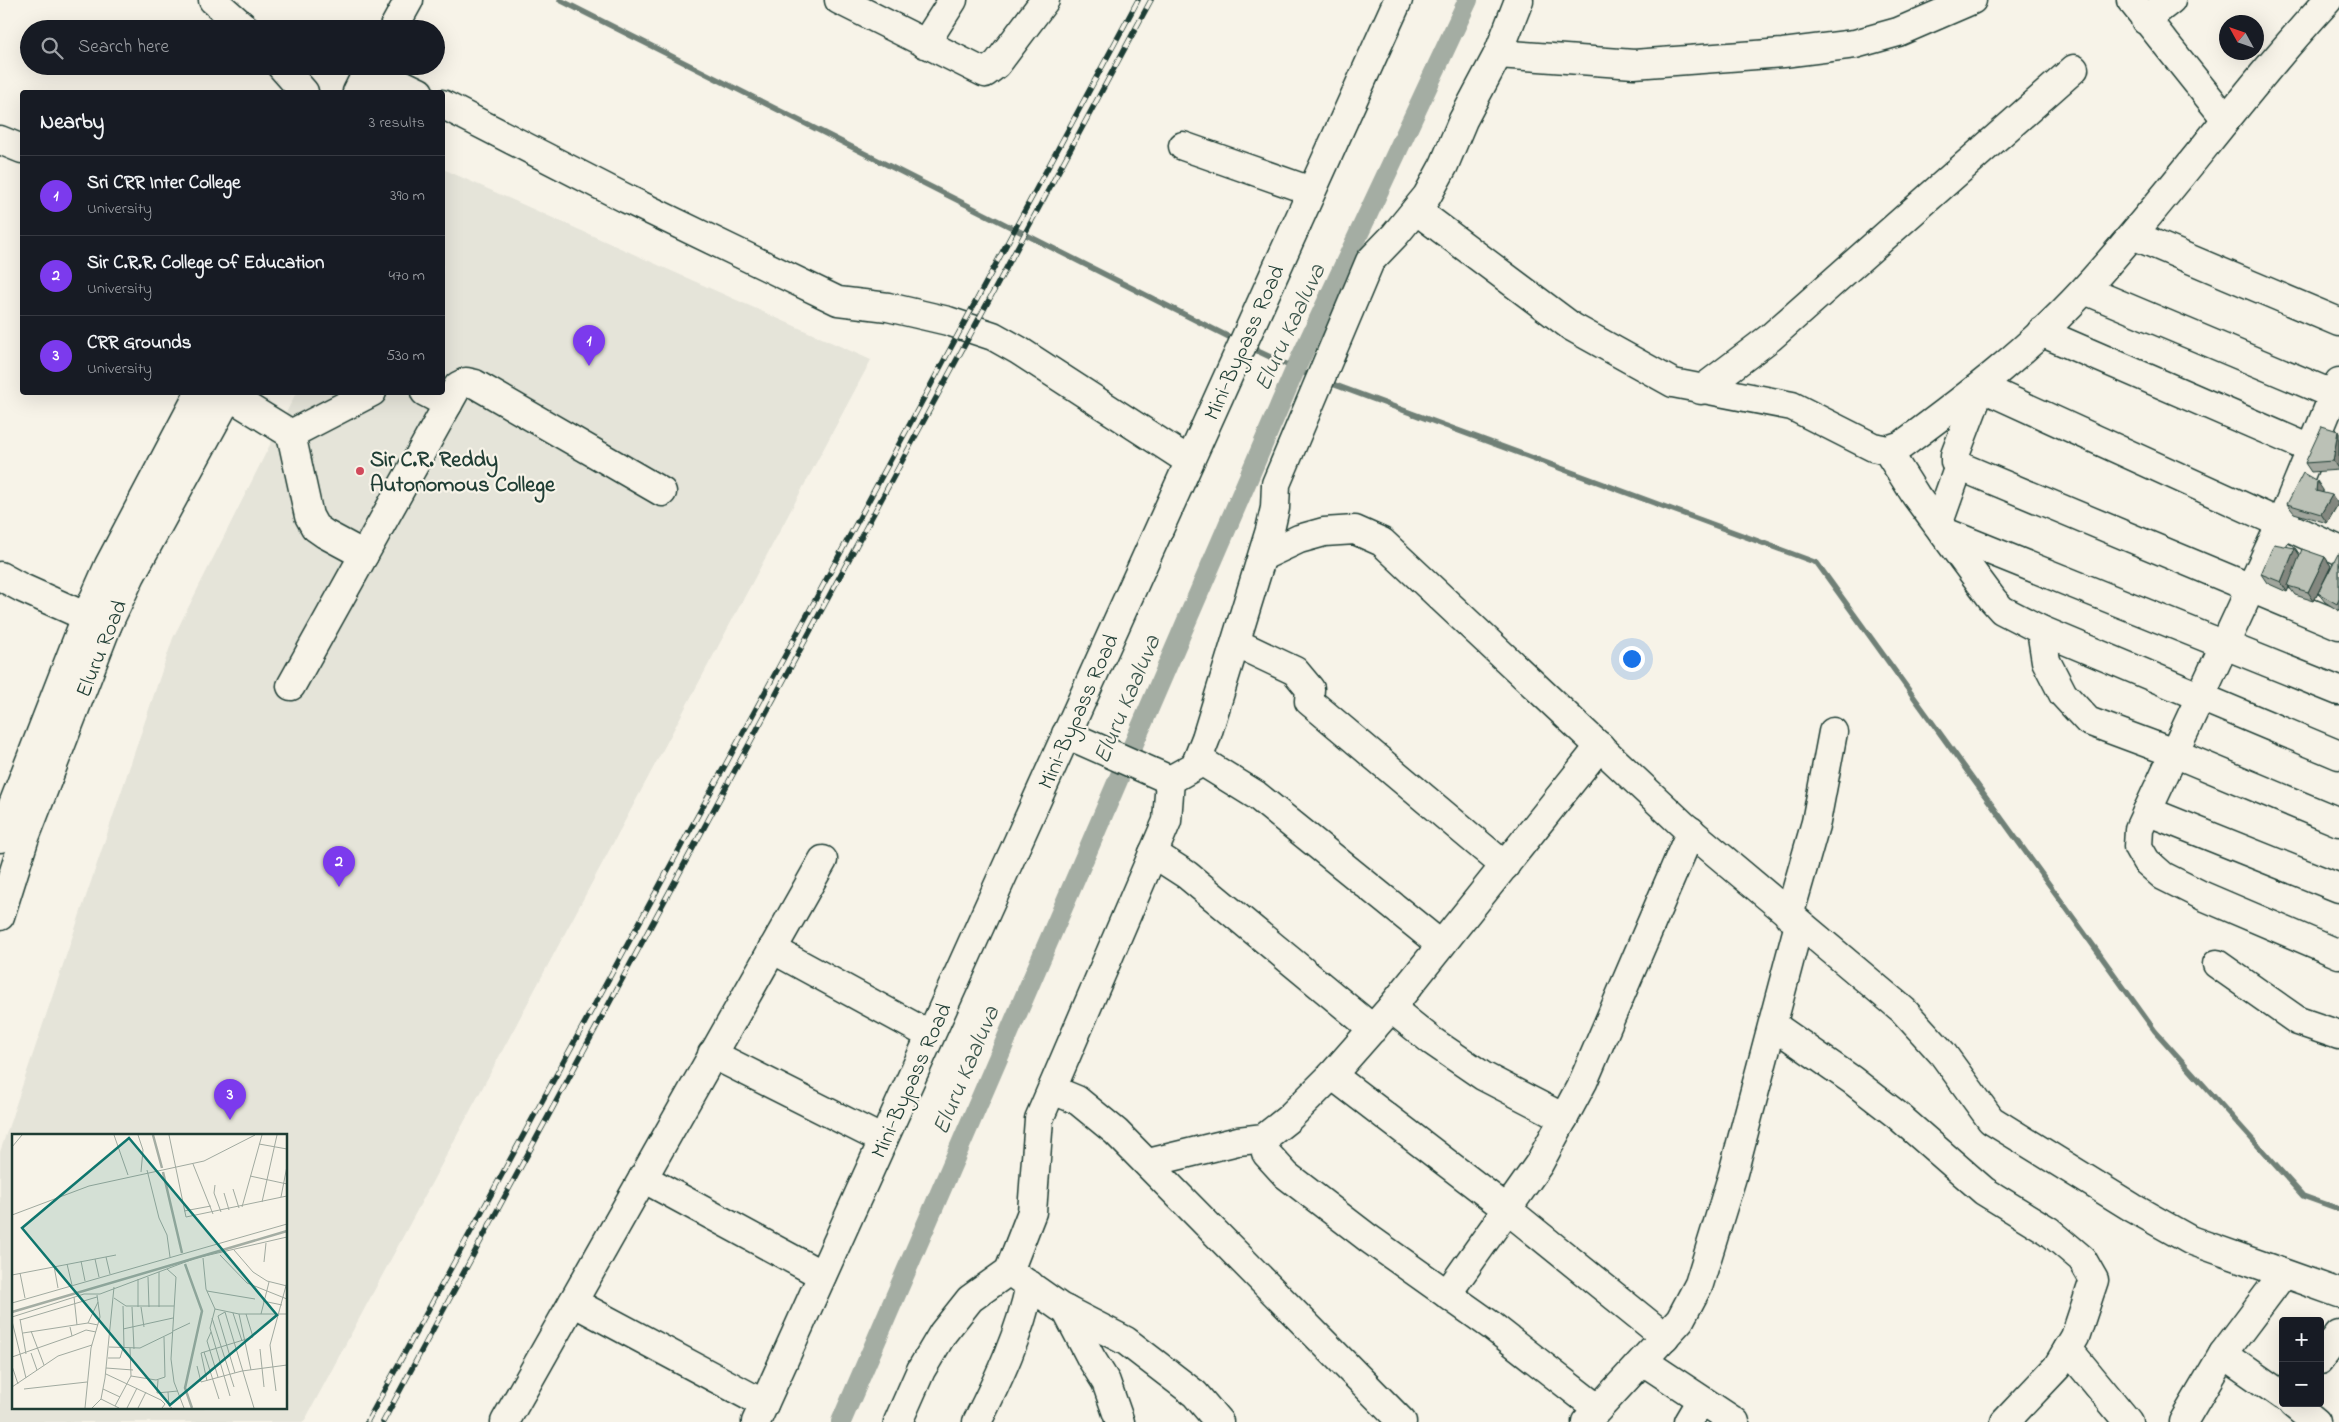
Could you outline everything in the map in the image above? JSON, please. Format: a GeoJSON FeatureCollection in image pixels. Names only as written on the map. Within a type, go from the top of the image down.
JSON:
{"type":"FeatureCollection","features":[{"type":"Feature","properties":{"kind":"street"},"geometry":{"type":"LineString","coordinates":[[213,0],[236,20]]}},
{"type":"Feature","properties":{"kind":"street"},"geometry":{"type":"LineString","coordinates":[[398,20],[409,0]]}},
{"type":"Feature","properties":{"kind":"street"},"geometry":{"type":"LineString","coordinates":[[419,20],[430,0]]}},
{"type":"Feature","properties":{"kind":"street"},"geometry":{"type":"LineString","coordinates":[[839,0],[976,71],[985,73],[989,72],[1045,0]]}},
{"type":"Feature","properties":{"kind":"street"},"geometry":{"type":"LineString","coordinates":[[925,44],[954,0]]}},
{"type":"Feature","properties":{"kind":"street","name":"Mini-Bypass Road"},"geometry":{"type":"LineString","coordinates":[[760,1413],[1398,0]]}},
{"type":"Feature","properties":{"kind":"street"},"geometry":{"type":"LineString","coordinates":[[1170,780],[1195,766],[1198,759],[1263,556],[1275,508],[1276,484],[1370,261],[1416,210],[1444,165],[1463,120],[1498,54],[1519,0]]}},
{"type":"Feature","properties":{"kind":"street"},"geometry":{"type":"LineString","coordinates":[[1498,54],[1634,64],[1792,52],[1855,44],[1898,32],[1972,0]]}},
{"type":"Feature","properties":{"kind":"street"},"geometry":{"type":"LineString","coordinates":[[2170,0],[2138,10],[2226,119]]}},
{"type":"Feature","properties":{"kind":"street"},"geometry":{"type":"LineString","coordinates":[[1416,210],[1572,328],[1673,383],[1701,390],[1792,406],[1873,447],[1887,450],[1902,445],[1981,387],[2011,362],[2085,290],[2133,235],[2226,119],[2328,0]]}},
{"type":"Feature","properties":{"kind":"street"},"geometry":{"type":"LineString","coordinates":[[1701,390],[1770,337],[2074,69]]}},
{"type":"Feature","properties":{"kind":"street"},"geometry":{"type":"LineString","coordinates":[[289,75],[302,90]]}},
{"type":"Feature","properties":{"kind":"street"},"geometry":{"type":"LineString","coordinates":[[360,90],[379,75]]}},
{"type":"Feature","properties":{"kind":"street"},"geometry":{"type":"LineString","coordinates":[[382,75],[415,90]]}},
{"type":"Feature","properties":{"kind":"street"},"geometry":{"type":"LineString","coordinates":[[445,106],[627,199],[838,301],[888,307],[922,314],[994,336],[1191,457]]}},
{"type":"Feature","properties":{"kind":"street"},"geometry":{"type":"LineString","coordinates":[[0,140],[20,148]]}},
{"type":"Feature","properties":{"kind":"street"},"geometry":{"type":"LineString","coordinates":[[1183,146],[1311,191]]}},
{"type":"Feature","properties":{"kind":"street"},"geometry":{"type":"LineString","coordinates":[[2133,235],[2339,322]]}},
{"type":"Feature","properties":{"kind":"street"},"geometry":{"type":"LineString","coordinates":[[2085,290],[2337,391],[2281,523],[2139,829],[2138,848],[2153,869],[2203,896],[2339,954]]}},
{"type":"Feature","properties":{"kind":"street"},"geometry":{"type":"LineString","coordinates":[[2041,332],[2311,449]]}},
{"type":"Feature","properties":{"kind":"street"},"geometry":{"type":"LineString","coordinates":[[445,393],[466,382],[476,384],[662,492]]}},
{"type":"Feature","properties":{"kind":"street"},"geometry":{"type":"LineString","coordinates":[[1981,387],[1955,455],[1955,462],[1959,466],[2339,625]]}},
{"type":"Feature","properties":{"kind":"street"},"geometry":{"type":"LineString","coordinates":[[1981,387],[2339,550]]}},
{"type":"Feature","properties":{"kind":"street","name":"Eluru Road"},"geometry":{"type":"LineString","coordinates":[[0,916],[6,836],[97,621],[109,565],[198,395]]}},
{"type":"Feature","properties":{"kind":"street","name":"Eluru Road"},"geometry":{"type":"LineString","coordinates":[[97,621],[131,575],[227,395]]}},
{"type":"Feature","properties":{"kind":"street"},"geometry":{"type":"LineString","coordinates":[[230,395],[291,434],[309,516],[315,527],[364,555]]}},
{"type":"Feature","properties":{"kind":"street"},"geometry":{"type":"LineString","coordinates":[[291,434],[366,395]]}},
{"type":"Feature","properties":{"kind":"street"},"geometry":{"type":"LineString","coordinates":[[291,686],[364,555],[436,398]]}},
{"type":"Feature","properties":{"kind":"street"},"geometry":{"type":"LineString","coordinates":[[1887,450],[1916,496],[2002,610],[2041,630],[2339,755]]}},
{"type":"Feature","properties":{"kind":"street"},"geometry":{"type":"LineString","coordinates":[[1940,528],[1959,466]]}},
{"type":"Feature","properties":{"kind":"street"},"geometry":{"type":"LineString","coordinates":[[1940,528],[2339,691]]}},
{"type":"Feature","properties":{"kind":"street"},"geometry":{"type":"LineString","coordinates":[[1263,556],[1299,539],[1324,532],[1355,530],[1382,542],[1691,831],[1794,920],[1903,1010],[1943,1054],[1991,1120],[2133,1208],[2190,1240],[2339,1294]]}},
{"type":"Feature","properties":{"kind":"street"},"geometry":{"type":"LineString","coordinates":[[0,576],[22,588],[97,621]]}},
{"type":"Feature","properties":{"kind":"street"},"geometry":{"type":"LineString","coordinates":[[2041,630],[2046,661],[2063,694],[2088,721],[2174,753],[2339,822]]}},
{"type":"Feature","properties":{"kind":"street"},"geometry":{"type":"LineString","coordinates":[[1236,643],[1295,672],[1310,689],[1309,701],[1505,866]]}},
{"type":"Feature","properties":{"kind":"street"},"geometry":{"type":"LineString","coordinates":[[1264,1138],[1266,1153],[1286,1174],[1368,1238],[1492,1326],[1592,1418],[1680,1320],[1699,1284],[1732,1177],[1773,1025],[1833,732]]}},
{"type":"Feature","properties":{"kind":"street"},"geometry":{"type":"LineString","coordinates":[[1066,734],[1170,780]]}},
{"type":"Feature","properties":{"kind":"street"},"geometry":{"type":"LineString","coordinates":[[1148,1163],[1238,1141],[1264,1138],[1288,1119],[1332,1075],[1373,1029],[1600,746]]}},
{"type":"Feature","properties":{"kind":"street"},"geometry":{"type":"LineString","coordinates":[[1198,759],[1256,795],[1441,945]]}},
{"type":"Feature","properties":{"kind":"street"},"geometry":{"type":"LineString","coordinates":[[977,1422],[1004,1366],[1025,1311],[1020,1278],[1021,1246],[1032,1212],[1040,1119],[1167,821],[1170,780]]}},
{"type":"Feature","properties":{"kind":"street"},"geometry":{"type":"LineString","coordinates":[[2147,811],[2339,888]]}},
{"type":"Feature","properties":{"kind":"street"},"geometry":{"type":"LineString","coordinates":[[1447,1294],[1539,1164],[1583,1082],[1691,831]]}},
{"type":"Feature","properties":{"kind":"street"},"geometry":{"type":"LineString","coordinates":[[1153,853],[1187,875],[1373,1029]]}},
{"type":"Feature","properties":{"kind":"street"},"geometry":{"type":"LineString","coordinates":[[506,1422],[822,860]]}},
{"type":"Feature","properties":{"kind":"street"},"geometry":{"type":"LineString","coordinates":[[772,948],[930,1035]]}},
{"type":"Feature","properties":{"kind":"street"},"geometry":{"type":"LineString","coordinates":[[2217,964],[2298,1020],[2339,1035]]}},
{"type":"Feature","properties":{"kind":"street"},"geometry":{"type":"LineString","coordinates":[[1390,1008],[1432,1041],[1483,1076],[1564,1118]]}},
{"type":"Feature","properties":{"kind":"street"},"geometry":{"type":"LineString","coordinates":[[1773,1025],[1852,1080],[1897,1115],[1984,1191],[2049,1231],[2082,1259],[2094,1280],[2085,1309],[2068,1349],[2056,1367],[2005,1422]]}},
{"type":"Feature","properties":{"kind":"street"},"geometry":{"type":"LineString","coordinates":[[712,1054],[883,1140]]}},
{"type":"Feature","properties":{"kind":"street"},"geometry":{"type":"LineString","coordinates":[[1332,1075],[1508,1210],[1665,1337]]}},
{"type":"Feature","properties":{"kind":"street"},"geometry":{"type":"LineString","coordinates":[[1052,1090],[1077,1100],[1116,1132],[1402,1422]]}},
{"type":"Feature","properties":{"kind":"street"},"geometry":{"type":"LineString","coordinates":[[643,1178],[822,1275]]}},
{"type":"Feature","properties":{"kind":"street"},"geometry":{"type":"LineString","coordinates":[[2182,1422],[2223,1354],[2283,1274]]}},
{"type":"Feature","properties":{"kind":"street"},"geometry":{"type":"LineString","coordinates":[[1020,1278],[1066,1310],[1126,1341],[1195,1394],[1219,1422]]}},
{"type":"Feature","properties":{"kind":"street"},"geometry":{"type":"LineString","coordinates":[[898,1422],[921,1370],[943,1332],[970,1299],[1020,1278]]}},
{"type":"Feature","properties":{"kind":"street"},"geometry":{"type":"LineString","coordinates":[[573,1302],[760,1413]]}},
{"type":"Feature","properties":{"kind":"street"},"geometry":{"type":"LineString","coordinates":[[1066,1310],[1106,1382],[1120,1422]]}},
{"type":"Feature","properties":{"kind":"street"},"geometry":{"type":"LineString","coordinates":[[2068,1349],[2128,1422]]}},
{"type":"Feature","properties":{"kind":"street"},"geometry":{"type":"LineString","coordinates":[[2223,1354],[2279,1393]]}},
{"type":"Feature","properties":{"kind":"street"},"geometry":{"type":"LineString","coordinates":[[1643,1361],[1694,1411],[1735,1422]]}},
{"type":"Feature","properties":{"kind":"street"},"geometry":{"type":"LineString","coordinates":[[2286,1422],[2292,1407]]}},
{"type":"Feature","properties":{"kind":"street"},"geometry":{"type":"LineString","coordinates":[[2298,1407],[2316,1422]]}},
{"type":"Feature","properties":{"kind":"shaded area"},"geometry":{"type":"Polygon","coordinates":[[[445,170],[871,360],[304,1422],[0,1422],[0,1152],[173,638],[295,395],[445,395],[445,170]]]}},
{"type":"Feature","properties":{"kind":"building"},"geometry":{"type":"Polygon","coordinates":[[[2322,426],[2338,431],[2333,461],[2305,463],[2322,426]]]}},
{"type":"Feature","properties":{"kind":"building"},"geometry":{"type":"Polygon","coordinates":[[[2303,473],[2317,481],[2316,491],[2332,495],[2321,514],[2287,504],[2303,473]]]}},
{"type":"Feature","properties":{"kind":"building"},"geometry":{"type":"Polygon","coordinates":[[[2274,544],[2295,548],[2281,582],[2261,574],[2274,544]]]}},
{"type":"Feature","properties":{"kind":"building"},"geometry":{"type":"Polygon","coordinates":[[[2302,549],[2325,557],[2308,592],[2288,586],[2302,549]]]}},
{"type":"Feature","properties":{"kind":"building"},"geometry":{"type":"Polygon","coordinates":[[[2338,554],[2339,599],[2337,604],[2318,593],[2338,554]]]}},
{"type":"Feature","properties":{"kind":"waterway"},"geometry":{"type":"LineString","coordinates":[[560,0],[1237,341]]}},
{"type":"Feature","properties":{"kind":"waterway","name":"Eluru Kaaluva"},"geometry":{"type":"LineString","coordinates":[[841,1422],[1295,370],[1468,0]]}},
{"type":"Feature","properties":{"kind":"waterway"},"geometry":{"type":"LineString","coordinates":[[1249,347],[1313,377]]}},
{"type":"Feature","properties":{"kind":"waterway"},"geometry":{"type":"LineString","coordinates":[[1327,382],[1817,563],[2155,1031],[2303,1196],[2339,1209]]}},
{"type":"Feature","properties":{"kind":"railway"},"geometry":{"type":"LineString","coordinates":[[367,1422],[806,617],[1138,0]]}},
{"type":"Feature","properties":{"kind":"railway"},"geometry":{"type":"LineString","coordinates":[[383,1422],[1151,0]]}},
{"type":"Feature","properties":{"kind":"place","name":"Sri CRR Inter College"},"geometry":{"type":"Point","coordinates":[589,366]}},
{"type":"Feature","properties":{"kind":"place","name":"Sir C.R. Reddy Autonomous College"},"geometry":{"type":"Point","coordinates":[360,471]}},
{"type":"Feature","properties":{"kind":"place","name":"Sir C.R.R. College Of Education"},"geometry":{"type":"Point","coordinates":[339,887]}},
{"type":"Feature","properties":{"kind":"place","name":"CRR Grounds"},"geometry":{"type":"Point","coordinates":[230,1120]}}]}
